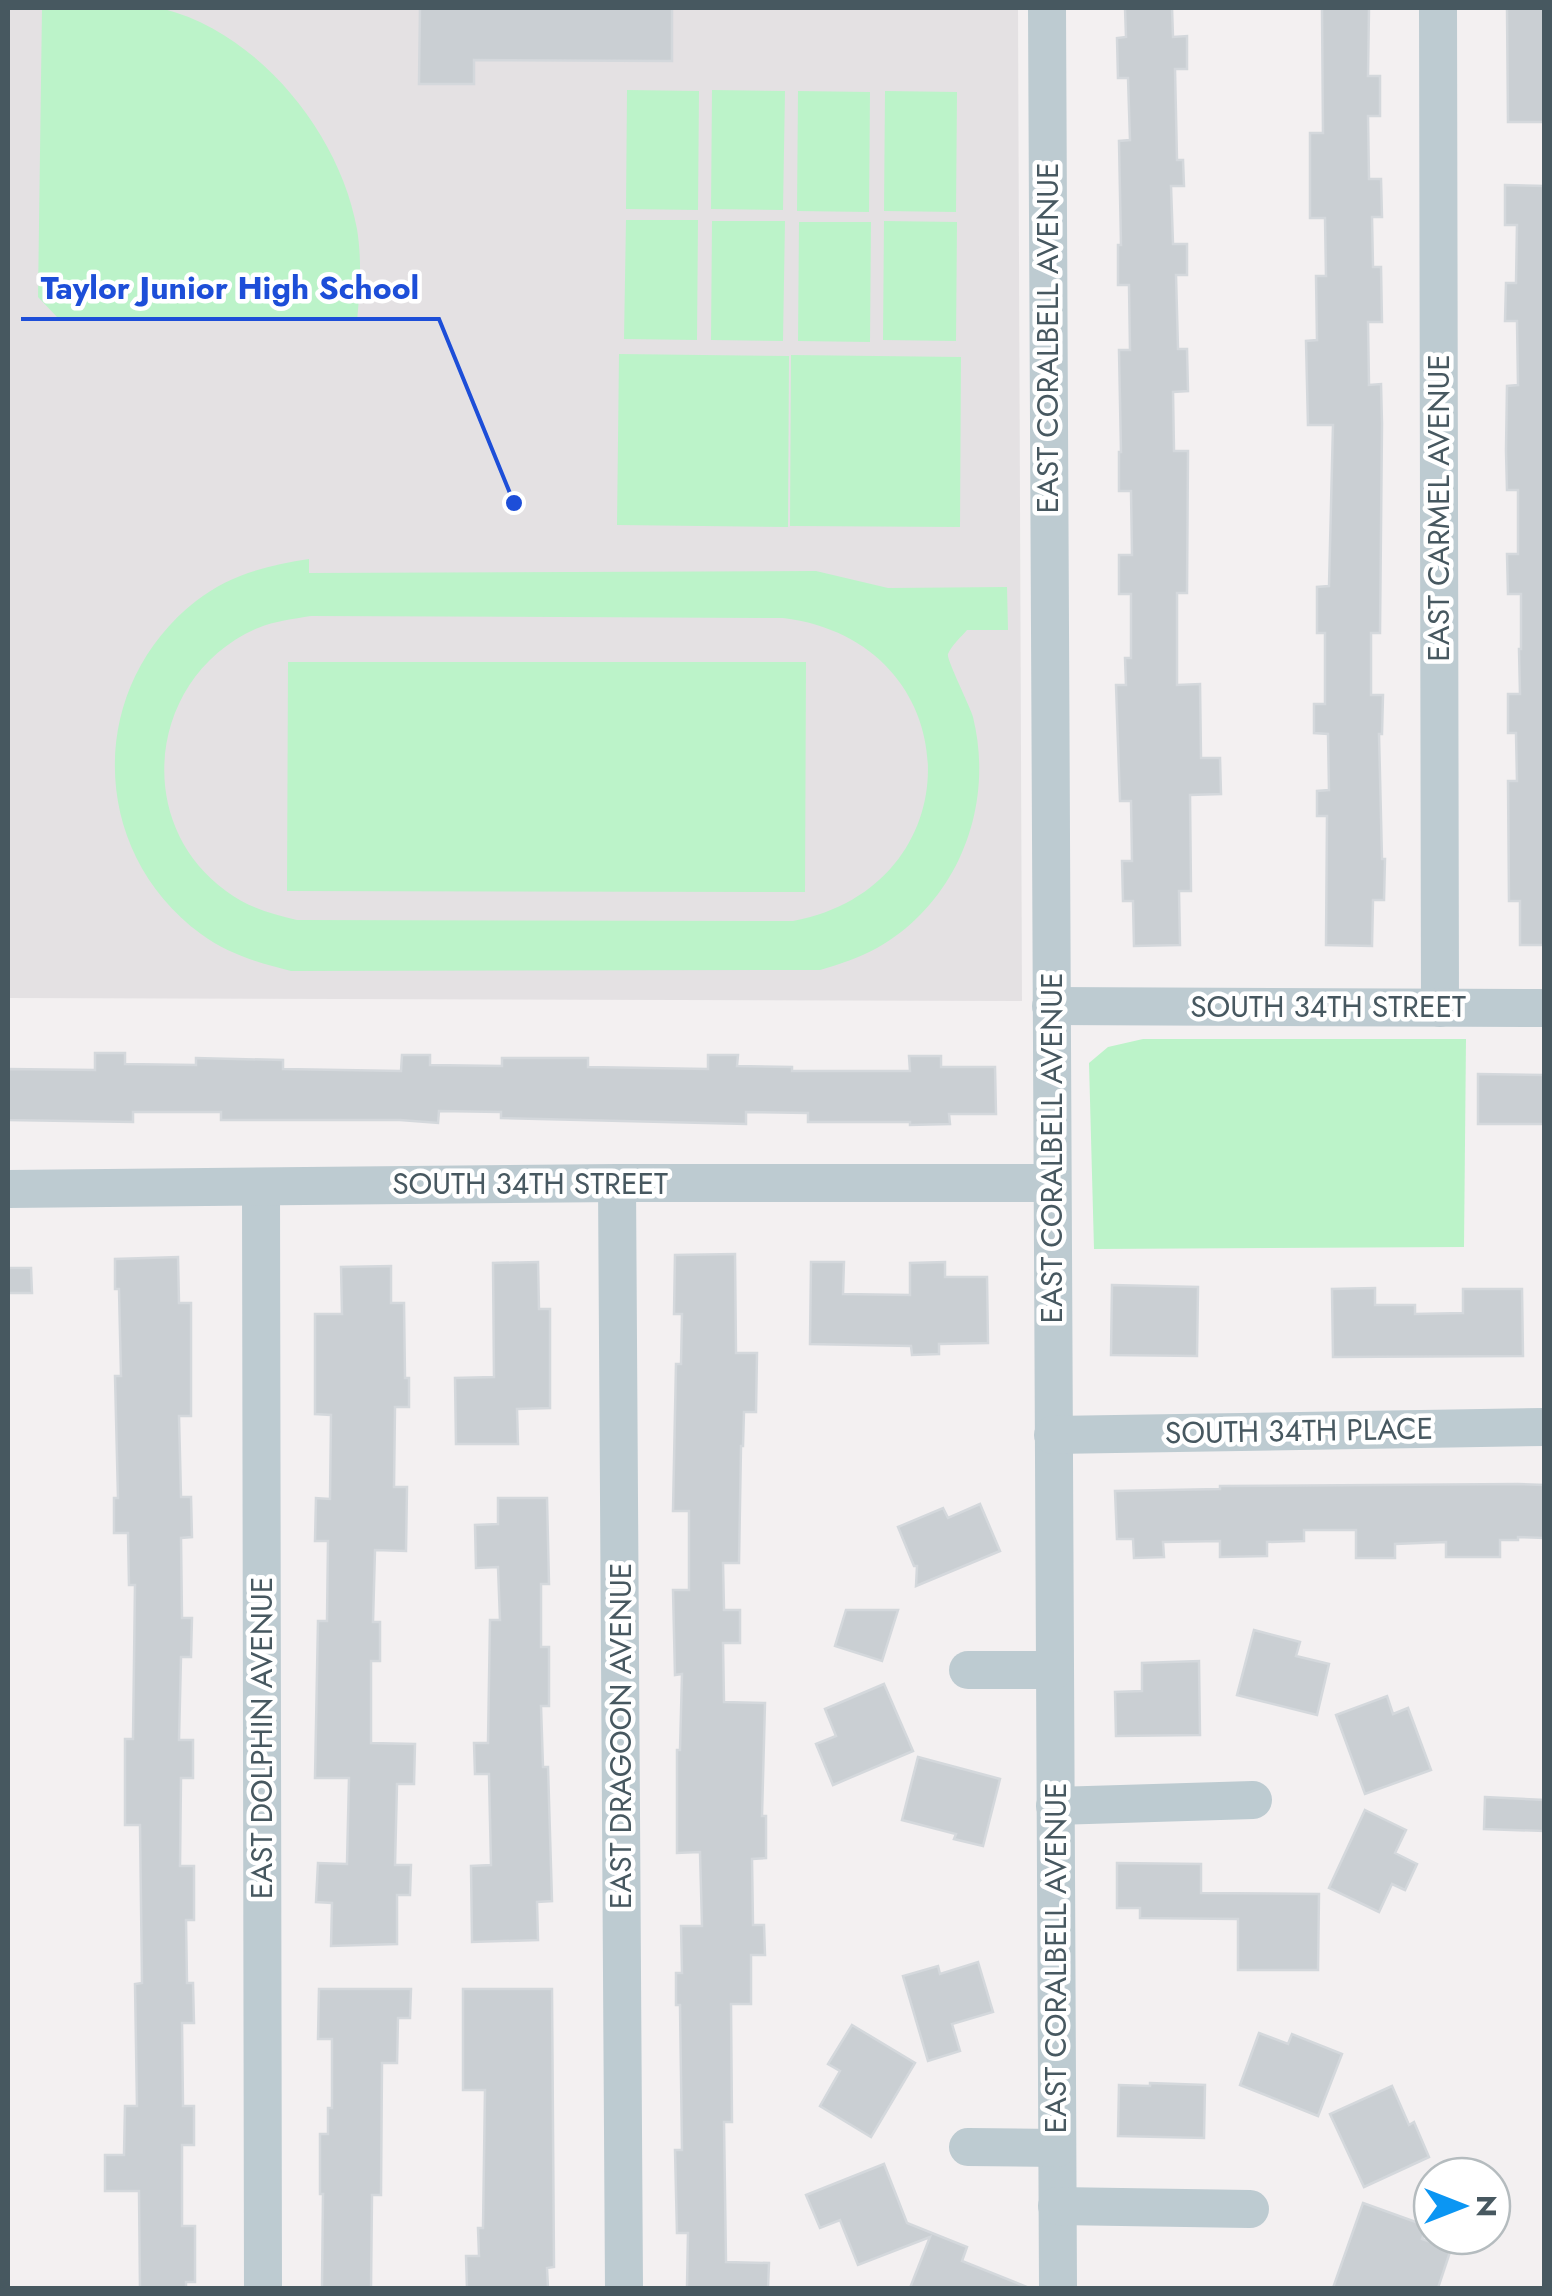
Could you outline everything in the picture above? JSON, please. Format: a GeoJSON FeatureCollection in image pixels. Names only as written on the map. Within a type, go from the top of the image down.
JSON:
{"type":"FeatureCollection","features":[{"type":"Feature","properties":{"kind":"street","name":"EAST CORALBELL AVENUE"},"geometry":{"type":"LineString","coordinates":[[1047,8],[1058,2288]]}},
{"type":"Feature","properties":{"kind":"street","name":"EAST CARMEL AVENUE"},"geometry":{"type":"LineString","coordinates":[[1438,8],[1440,1008]]}},
{"type":"Feature","properties":{"kind":"street","name":"SOUTH 34TH STREET"},"geometry":{"type":"LineString","coordinates":[[1051,1006],[1544,1008]]}},
{"type":"Feature","properties":{"kind":"street","name":"SOUTH 34TH STREET"},"geometry":{"type":"LineString","coordinates":[[8,1189],[617,1183],[1052,1184]]}},
{"type":"Feature","properties":{"kind":"street","name":"EAST DRAGOON AVENUE"},"geometry":{"type":"LineString","coordinates":[[617,1183],[624,2288]]}},
{"type":"Feature","properties":{"kind":"street","name":"EAST DOLPHIN AVENUE"},"geometry":{"type":"LineString","coordinates":[[260,1187],[262,2288]]}},
{"type":"Feature","properties":{"kind":"street","name":"SOUTH 34TH PLACE"},"geometry":{"type":"LineString","coordinates":[[1053,1435],[1544,1428]]}},
{"type":"Feature","properties":{"kind":"street"},"geometry":{"type":"LineString","coordinates":[[968,1670],[1055,1670]]}},
{"type":"Feature","properties":{"kind":"street"},"geometry":{"type":"LineString","coordinates":[[1055,1806],[1253,1800]]}},
{"type":"Feature","properties":{"kind":"street"},"geometry":{"type":"LineString","coordinates":[[968,2147],[1057,2148]]}},
{"type":"Feature","properties":{"kind":"street"},"geometry":{"type":"LineString","coordinates":[[1057,2206],[1250,2209]]}},
{"type":"Feature","properties":{"kind":"shaded area"},"geometry":{"type":"Polygon","coordinates":[[[8,8],[1018,8],[1022,1001],[8,998],[8,8]]]}},
{"type":"Feature","properties":{"kind":"green space"},"geometry":{"type":"Polygon","coordinates":[[[42,8],[164,9],[199,22],[263,65],[314,124],[348,193],[360,252],[357,321],[57,317],[38,297],[42,8]]]}},
{"type":"Feature","properties":{"kind":"green space"},"geometry":{"type":"Polygon","coordinates":[[[627,90],[699,91],[698,210],[626,209],[627,90]]]}},
{"type":"Feature","properties":{"kind":"green space"},"geometry":{"type":"Polygon","coordinates":[[[712,90],[785,91],[783,210],[711,209],[712,90]]]}},
{"type":"Feature","properties":{"kind":"green space"},"geometry":{"type":"Polygon","coordinates":[[[798,91],[870,92],[869,212],[797,211],[798,91]]]}},
{"type":"Feature","properties":{"kind":"green space"},"geometry":{"type":"Polygon","coordinates":[[[885,91],[957,92],[956,212],[884,211],[885,91]]]}},
{"type":"Feature","properties":{"kind":"green space"},"geometry":{"type":"Polygon","coordinates":[[[626,220],[698,220],[697,340],[624,339],[626,220]]]}},
{"type":"Feature","properties":{"kind":"green space"},"geometry":{"type":"Polygon","coordinates":[[[712,221],[785,221],[783,341],[711,340],[712,221]]]}},
{"type":"Feature","properties":{"kind":"green space"},"geometry":{"type":"Polygon","coordinates":[[[884,221],[957,222],[956,341],[883,340],[884,221]]]}},
{"type":"Feature","properties":{"kind":"green space"},"geometry":{"type":"Polygon","coordinates":[[[799,222],[871,222],[870,342],[798,341],[799,222]]]}},
{"type":"Feature","properties":{"kind":"green space"},"geometry":{"type":"Polygon","coordinates":[[[619,354],[789,356],[788,527],[617,525],[619,354]]]}},
{"type":"Feature","properties":{"kind":"green space"},"geometry":{"type":"Polygon","coordinates":[[[791,355],[961,357],[960,527],[790,526],[791,355]]]}},
{"type":"Feature","properties":{"kind":"green space"},"geometry":{"type":"Polygon","coordinates":[[[309,559],[309,573],[816,571],[888,588],[1007,587],[1008,630],[967,630],[948,654],[973,717],[979,751],[974,817],[964,849],[949,878],[905,929],[870,952],[820,970],[291,971],[233,952],[201,934],[164,899],[137,859],[121,815],[115,769],[119,722],[134,678],[160,637],[196,601],[235,578],[309,559]],[[311,616],[258,628],[222,650],[194,679],[175,713],[166,750],[165,789],[175,827],[195,861],[226,891],[260,909],[297,920],[793,921],[853,899],[896,862],[921,816],[928,765],[918,715],[890,670],[845,636],[783,618],[311,616]]]}},
{"type":"Feature","properties":{"kind":"green space"},"geometry":{"type":"Polygon","coordinates":[[[288,662],[806,662],[805,892],[287,891],[288,662]]]}},
{"type":"Feature","properties":{"kind":"green space"},"geometry":{"type":"Polygon","coordinates":[[[1143,1039],[1466,1039],[1464,1247],[1094,1249],[1089,1063],[1108,1047],[1143,1039]]]}},
{"type":"Feature","properties":{"kind":"building"},"geometry":{"type":"Polygon","coordinates":[[[420,8],[672,8],[672,61],[474,60],[474,84],[419,84],[420,8]]]}},
{"type":"Feature","properties":{"kind":"building"},"geometry":{"type":"Polygon","coordinates":[[[1125,8],[1172,8],[1173,37],[1187,36],[1187,69],[1175,69],[1177,160],[1183,160],[1184,186],[1171,186],[1173,244],[1187,244],[1187,275],[1176,275],[1178,349],[1187,349],[1188,391],[1173,392],[1174,451],[1188,451],[1187,593],[1177,593],[1177,685],[1200,684],[1201,758],[1220,758],[1221,794],[1190,795],[1191,891],[1179,891],[1180,945],[1134,946],[1133,901],[1123,901],[1122,861],[1132,861],[1131,801],[1120,801],[1116,685],[1126,685],[1125,658],[1131,658],[1131,594],[1119,594],[1119,555],[1132,555],[1131,491],[1119,491],[1119,350],[1130,350],[1129,285],[1118,285],[1119,141],[1130,140],[1128,78],[1118,78],[1117,38],[1126,37],[1125,8]]]}},
{"type":"Feature","properties":{"kind":"building"},"geometry":{"type":"Polygon","coordinates":[[[1322,8],[1369,8],[1368,76],[1380,76],[1380,116],[1368,116],[1369,179],[1381,179],[1382,217],[1372,217],[1373,267],[1381,267],[1382,322],[1368,322],[1369,385],[1381,384],[1380,633],[1371,633],[1371,695],[1383,695],[1379,734],[1385,859],[1384,900],[1373,900],[1372,946],[1326,945],[1327,816],[1317,816],[1317,791],[1329,790],[1328,734],[1314,733],[1314,704],[1325,704],[1325,633],[1317,633],[1317,587],[1329,586],[1333,425],[1308,425],[1306,341],[1317,340],[1316,276],[1326,276],[1325,218],[1310,218],[1310,133],[1323,133],[1322,8]]]}},
{"type":"Feature","properties":{"kind":"building"},"geometry":{"type":"Polygon","coordinates":[[[1507,8],[1544,8],[1544,122],[1508,122],[1507,8]]]}},
{"type":"Feature","properties":{"kind":"building"},"geometry":{"type":"Polygon","coordinates":[[[1505,185],[1544,186],[1544,945],[1520,945],[1520,901],[1509,901],[1508,781],[1517,781],[1516,733],[1508,733],[1508,694],[1520,694],[1521,594],[1508,594],[1507,554],[1518,554],[1518,490],[1507,490],[1507,386],[1518,385],[1517,321],[1505,321],[1506,283],[1516,283],[1517,225],[1505,225],[1505,185]]]}},
{"type":"Feature","properties":{"kind":"building"},"geometry":{"type":"Polygon","coordinates":[[[95,1053],[125,1053],[125,1064],[196,1065],[196,1058],[283,1060],[283,1069],[401,1071],[402,1055],[430,1055],[430,1065],[502,1066],[502,1058],[588,1058],[588,1067],[708,1069],[708,1055],[738,1055],[737,1066],[792,1067],[792,1071],[910,1071],[909,1056],[941,1056],[941,1067],[995,1067],[996,1114],[949,1114],[950,1124],[910,1125],[808,1122],[808,1113],[746,1112],[746,1124],[501,1118],[501,1112],[439,1111],[438,1123],[221,1120],[221,1112],[133,1112],[133,1122],[8,1120],[8,1069],[95,1070],[95,1053]]]}},
{"type":"Feature","properties":{"kind":"building"},"geometry":{"type":"Polygon","coordinates":[[[1478,1074],[1544,1075],[1544,1124],[1478,1124],[1478,1074]]]}},
{"type":"Feature","properties":{"kind":"building"},"geometry":{"type":"Polygon","coordinates":[[[735,1254],[736,1353],[757,1353],[756,1412],[744,1412],[739,1563],[723,1563],[724,1610],[740,1610],[740,1643],[723,1643],[724,1702],[765,1703],[762,1816],[766,1816],[766,1858],[752,1859],[753,1925],[764,1925],[765,1955],[751,1955],[751,2004],[731,2004],[732,2122],[724,2122],[726,2262],[769,2263],[768,2288],[687,2288],[688,2233],[677,2233],[675,2150],[682,2150],[676,1973],[682,1973],[681,1926],[702,1926],[700,1852],[677,1853],[682,1674],[675,1675],[673,1590],[689,1590],[689,1511],[673,1511],[676,1364],[681,1364],[682,1314],[674,1314],[675,1255],[735,1254]]]}},
{"type":"Feature","properties":{"kind":"building"},"geometry":{"type":"Polygon","coordinates":[[[178,1257],[179,1303],[191,1303],[191,1416],[179,1416],[181,1497],[191,1497],[192,1537],[181,1538],[182,1618],[192,1618],[191,1657],[181,1657],[179,1740],[193,1740],[193,1778],[181,1778],[180,1866],[194,1866],[194,1920],[186,1920],[187,1983],[193,1983],[194,2023],[182,2023],[183,2106],[194,2106],[194,2145],[182,2145],[182,2226],[195,2226],[195,2282],[186,2282],[186,2288],[140,2288],[139,2191],[105,2191],[105,2155],[124,2155],[125,2106],[137,2106],[135,1984],[142,1983],[140,1825],[125,1825],[125,1739],[133,1739],[135,1585],[129,1585],[128,1533],[114,1533],[114,1498],[118,1498],[115,1376],[121,1376],[115,1259],[178,1257]]]}},
{"type":"Feature","properties":{"kind":"building"},"geometry":{"type":"Polygon","coordinates":[[[538,1262],[539,1309],[550,1309],[550,1408],[517,1409],[518,1444],[456,1444],[455,1378],[494,1377],[493,1263],[538,1262]]]}},
{"type":"Feature","properties":{"kind":"building"},"geometry":{"type":"Polygon","coordinates":[[[811,1262],[844,1262],[843,1294],[910,1295],[910,1263],[945,1262],[945,1277],[987,1277],[988,1343],[939,1344],[939,1354],[912,1355],[911,1346],[810,1344],[811,1262]]]}},
{"type":"Feature","properties":{"kind":"building"},"geometry":{"type":"Polygon","coordinates":[[[391,1266],[391,1303],[404,1303],[405,1378],[409,1378],[409,1407],[395,1407],[394,1487],[407,1487],[406,1551],[375,1550],[373,1622],[380,1622],[380,1661],[371,1661],[371,1743],[415,1744],[414,1784],[397,1784],[395,1865],[411,1865],[410,1895],[397,1895],[397,1944],[331,1946],[332,1903],[316,1902],[318,1863],[347,1864],[349,1778],[315,1778],[318,1621],[327,1621],[328,1541],[315,1541],[316,1498],[330,1499],[331,1415],[315,1414],[315,1314],[342,1314],[341,1267],[391,1266]]]}},
{"type":"Feature","properties":{"kind":"building"},"geometry":{"type":"Polygon","coordinates":[[[8,1268],[31,1268],[32,1293],[8,1293],[8,1268]]]}},
{"type":"Feature","properties":{"kind":"building"},"geometry":{"type":"Polygon","coordinates":[[[1112,1285],[1198,1287],[1197,1356],[1111,1355],[1112,1285]]]}},
{"type":"Feature","properties":{"kind":"building"},"geometry":{"type":"Polygon","coordinates":[[[1375,1288],[1375,1305],[1415,1305],[1415,1314],[1463,1313],[1463,1289],[1522,1289],[1523,1356],[1333,1357],[1332,1289],[1375,1288]]]}},
{"type":"Feature","properties":{"kind":"building"},"geometry":{"type":"Polygon","coordinates":[[[1544,1485],[1544,1538],[1500,1540],[1500,1557],[1446,1557],[1446,1542],[1395,1544],[1395,1558],[1356,1558],[1356,1530],[1304,1530],[1304,1541],[1267,1542],[1267,1556],[1220,1557],[1220,1541],[1163,1542],[1164,1557],[1134,1558],[1133,1539],[1117,1539],[1115,1491],[1220,1486],[1544,1485]]]}},
{"type":"Feature","properties":{"kind":"building"},"geometry":{"type":"Polygon","coordinates":[[[498,1498],[547,1498],[549,1584],[541,1584],[541,1647],[549,1647],[549,1706],[541,1706],[543,1767],[548,1767],[552,1901],[537,1902],[538,1940],[472,1942],[471,1866],[491,1865],[489,1774],[475,1774],[474,1743],[488,1743],[490,1620],[500,1620],[498,1567],[476,1568],[475,1525],[498,1524],[498,1498]]]}},
{"type":"Feature","properties":{"kind":"building"},"geometry":{"type":"Polygon","coordinates":[[[980,1504],[1000,1551],[916,1586],[917,1566],[898,1527],[943,1508],[948,1518],[980,1504]]]}},
{"type":"Feature","properties":{"kind":"building"},"geometry":{"type":"Polygon","coordinates":[[[846,1610],[898,1610],[882,1661],[835,1646],[846,1610]]]}},
{"type":"Feature","properties":{"kind":"building"},"geometry":{"type":"Polygon","coordinates":[[[1254,1630],[1300,1642],[1296,1656],[1329,1664],[1317,1715],[1237,1695],[1254,1630]]]}},
{"type":"Feature","properties":{"kind":"building"},"geometry":{"type":"Polygon","coordinates":[[[1199,1661],[1200,1735],[1116,1736],[1115,1692],[1142,1691],[1142,1663],[1199,1661]]]}},
{"type":"Feature","properties":{"kind":"building"},"geometry":{"type":"Polygon","coordinates":[[[884,1684],[913,1751],[833,1785],[816,1744],[836,1736],[825,1709],[884,1684]]]}},
{"type":"Feature","properties":{"kind":"building"},"geometry":{"type":"Polygon","coordinates":[[[1387,1696],[1393,1714],[1408,1708],[1431,1770],[1365,1794],[1336,1715],[1387,1696]]]}},
{"type":"Feature","properties":{"kind":"building"},"geometry":{"type":"Polygon","coordinates":[[[918,1757],[1000,1779],[983,1846],[954,1839],[956,1834],[902,1820],[918,1757]]]}},
{"type":"Feature","properties":{"kind":"building"},"geometry":{"type":"Polygon","coordinates":[[[1485,1797],[1544,1800],[1544,1831],[1484,1829],[1485,1797]]]}},
{"type":"Feature","properties":{"kind":"building"},"geometry":{"type":"Polygon","coordinates":[[[1365,1810],[1406,1830],[1395,1853],[1417,1864],[1405,1890],[1392,1884],[1379,1912],[1329,1888],[1365,1810]]]}},
{"type":"Feature","properties":{"kind":"building"},"geometry":{"type":"Polygon","coordinates":[[[1117,1863],[1201,1864],[1201,1893],[1319,1894],[1318,1970],[1238,1970],[1238,1919],[1140,1918],[1140,1908],[1117,1908],[1117,1863]]]}},
{"type":"Feature","properties":{"kind":"building"},"geometry":{"type":"Polygon","coordinates":[[[978,1962],[993,2012],[952,2024],[960,2051],[928,2061],[903,1976],[938,1966],[940,1974],[978,1962]]]}},
{"type":"Feature","properties":{"kind":"building"},"geometry":{"type":"Polygon","coordinates":[[[319,1989],[411,1989],[410,2018],[398,2018],[397,2063],[382,2063],[381,2195],[372,2195],[371,2288],[322,2288],[320,2134],[328,2134],[328,2108],[332,2108],[332,2039],[318,2039],[319,1989]]]}},
{"type":"Feature","properties":{"kind":"building"},"geometry":{"type":"Polygon","coordinates":[[[463,1989],[552,1989],[554,2267],[547,2268],[548,2288],[467,2288],[466,2256],[479,2256],[478,2228],[483,2228],[485,2090],[463,2090],[463,1989]]]}},
{"type":"Feature","properties":{"kind":"building"},"geometry":{"type":"Polygon","coordinates":[[[852,2025],[915,2063],[871,2137],[820,2106],[840,2071],[828,2064],[852,2025]]]}},
{"type":"Feature","properties":{"kind":"building"},"geometry":{"type":"Polygon","coordinates":[[[1259,2033],[1288,2044],[1292,2034],[1342,2054],[1318,2116],[1240,2085],[1259,2033]]]}},
{"type":"Feature","properties":{"kind":"building"},"geometry":{"type":"Polygon","coordinates":[[[1119,2085],[1205,2085],[1204,2138],[1118,2136],[1119,2085]]]}},
{"type":"Feature","properties":{"kind":"building"},"geometry":{"type":"Polygon","coordinates":[[[1392,2086],[1429,2156],[1412,2156],[1412,2165],[1364,2187],[1330,2114],[1392,2086]]]}},
{"type":"Feature","properties":{"kind":"building"},"geometry":{"type":"Polygon","coordinates":[[[884,2164],[907,2223],[967,2247],[962,2261],[1027,2288],[910,2288],[930,2237],[858,2265],[840,2220],[820,2228],[806,2195],[884,2164]]]}},
{"type":"Feature","properties":{"kind":"building"},"geometry":{"type":"Polygon","coordinates":[[[1363,2203],[1412,2221],[1412,2256],[1449,2256],[1438,2288],[1333,2288],[1363,2203]]]}},
{"type":"Feature","properties":{"kind":"place","name":"Taylor Junior High School"},"geometry":{"type":"Point","coordinates":[514,503]}}]}
